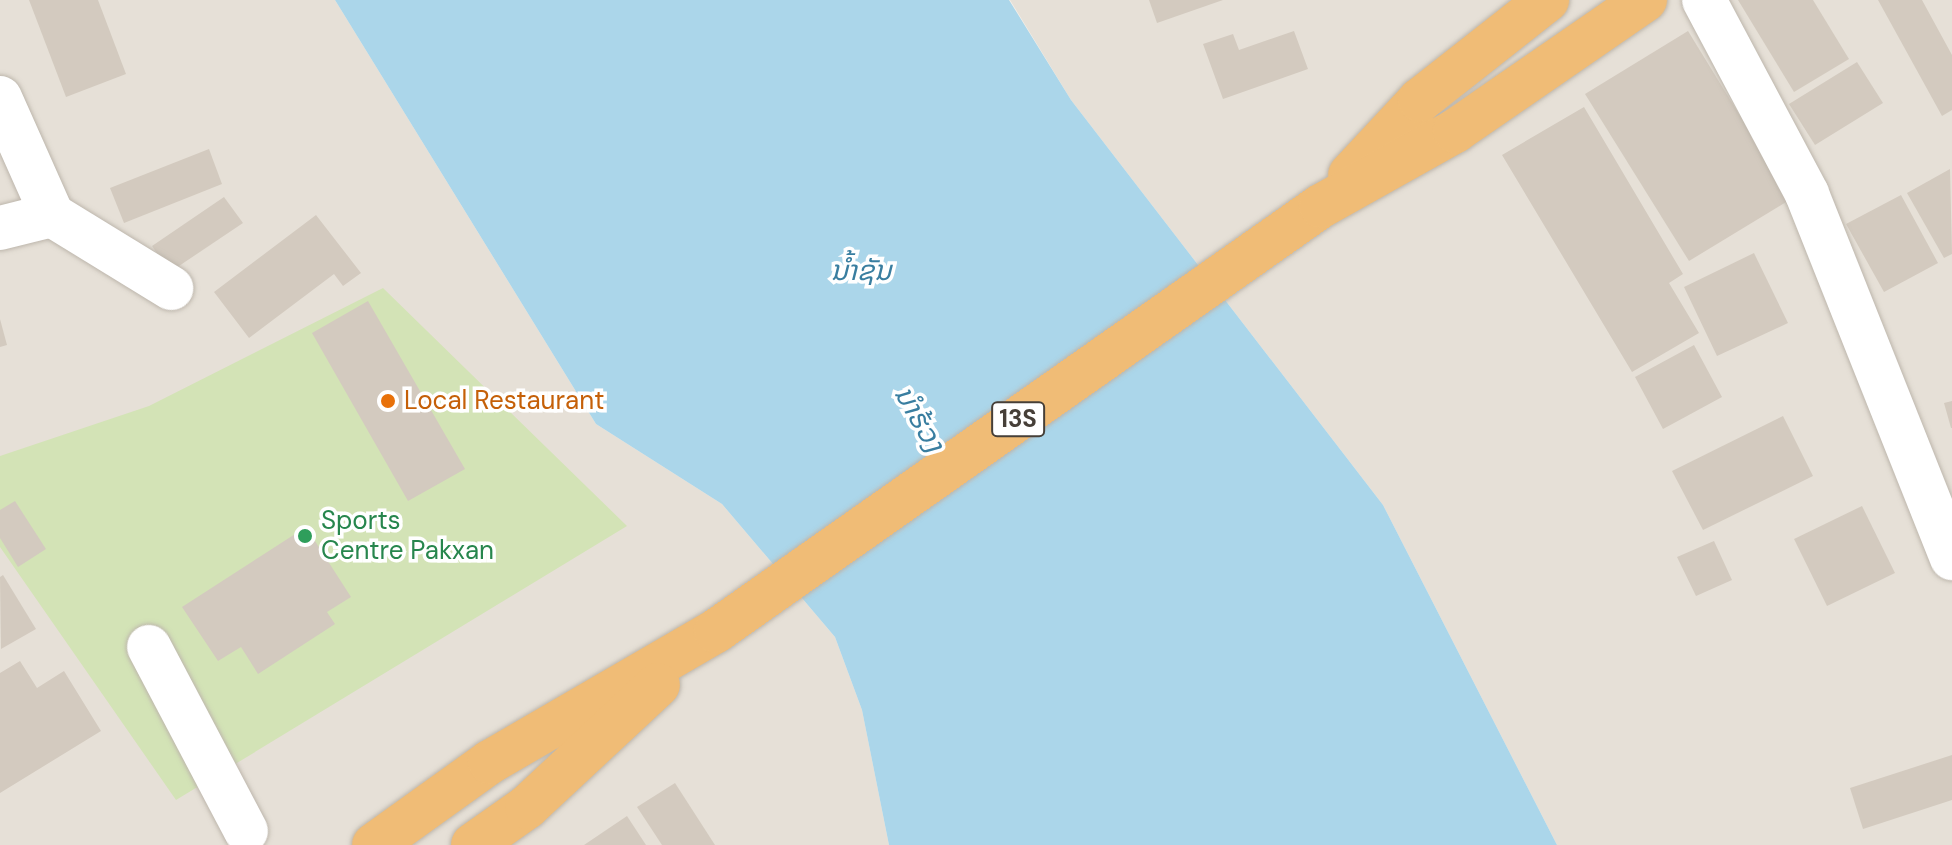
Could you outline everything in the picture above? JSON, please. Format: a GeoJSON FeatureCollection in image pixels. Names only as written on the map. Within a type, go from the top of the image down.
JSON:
{"type":"FeatureCollection","features":[{"type":"Feature","properties":{"kind":"highway","name":"13S"},"geometry":{"type":"LineString","coordinates":[[1321,206],[1420,100],[1547,0]]}},
{"type":"Feature","properties":{"kind":"highway","name":"13S"},"geometry":{"type":"LineString","coordinates":[[374,845],[490,762],[716,631],[1321,206],[1455,131],[1645,0]]}},
{"type":"Feature","properties":{"kind":"highway","name":"13S"},"geometry":{"type":"LineString","coordinates":[[473,845],[527,807],[716,631]]}},
{"type":"Feature","properties":{"kind":"street"},"geometry":{"type":"LineString","coordinates":[[1704,0],[1807,194],[1952,558]]}},
{"type":"Feature","properties":{"kind":"street"},"geometry":{"type":"LineString","coordinates":[[0,98],[52,215],[171,288]]}},
{"type":"Feature","properties":{"kind":"street"},"geometry":{"type":"LineString","coordinates":[[0,228],[52,215]]}},
{"type":"Feature","properties":{"kind":"street"},"geometry":{"type":"LineString","coordinates":[[149,647],[242,840]]}},
{"type":"Feature","properties":{"kind":"shaded area"},"geometry":{"type":"Polygon","coordinates":[[[0,0],[335,0],[596,424],[722,504],[835,637],[862,710],[889,845],[0,845],[0,0]]]}},
{"type":"Feature","properties":{"kind":"shaded area"},"geometry":{"type":"Polygon","coordinates":[[[1010,0],[1952,0],[1952,845],[1557,845],[1383,505],[1071,100],[1010,0]]]}},
{"type":"Feature","properties":{"kind":"green space","name":"Sports Centre Pakxan"},"geometry":{"type":"Polygon","coordinates":[[[383,288],[627,526],[176,800],[0,547],[0,456],[149,406],[383,288]]]}},
{"type":"Feature","properties":{"kind":"water","name":"ນ້ຳຊັນ"},"geometry":{"type":"Polygon","coordinates":[[[335,0],[1009,0],[1071,100],[1383,505],[1557,845],[889,845],[862,710],[835,637],[722,504],[596,424],[335,0]]]}},
{"type":"Feature","properties":{"kind":"building"},"geometry":{"type":"Polygon","coordinates":[[[29,0],[98,0],[126,74],[66,97],[29,0]]]}},
{"type":"Feature","properties":{"kind":"building"},"geometry":{"type":"Polygon","coordinates":[[[1149,0],[1223,0],[1157,23],[1149,0]]]}},
{"type":"Feature","properties":{"kind":"building"},"geometry":{"type":"Polygon","coordinates":[[[1738,0],[1813,0],[1849,59],[1794,92],[1738,0]]]}},
{"type":"Feature","properties":{"kind":"building"},"geometry":{"type":"Polygon","coordinates":[[[1878,0],[1922,0],[1952,55],[1952,110],[1942,116],[1878,0]]]}},
{"type":"Feature","properties":{"kind":"building"},"geometry":{"type":"Polygon","coordinates":[[[1294,31],[1308,69],[1223,99],[1203,44],[1233,34],[1239,50],[1294,31]]]}},
{"type":"Feature","properties":{"kind":"building"},"geometry":{"type":"Polygon","coordinates":[[[1688,31],[1791,199],[1689,261],[1585,94],[1688,31]]]}},
{"type":"Feature","properties":{"kind":"building"},"geometry":{"type":"Polygon","coordinates":[[[1857,62],[1883,103],[1815,145],[1789,104],[1857,62]]]}},
{"type":"Feature","properties":{"kind":"building"},"geometry":{"type":"Polygon","coordinates":[[[1584,107],[1683,274],[1669,283],[1699,333],[1632,372],[1502,155],[1584,107]]]}},
{"type":"Feature","properties":{"kind":"building"},"geometry":{"type":"Polygon","coordinates":[[[209,149],[222,184],[124,223],[110,188],[209,149]]]}},
{"type":"Feature","properties":{"kind":"building"},"geometry":{"type":"Polygon","coordinates":[[[1950,169],[1952,254],[1944,258],[1907,193],[1950,169]]]}},
{"type":"Feature","properties":{"kind":"building"},"geometry":{"type":"Polygon","coordinates":[[[1901,195],[1938,263],[1884,292],[1846,224],[1901,195]]]}},
{"type":"Feature","properties":{"kind":"building"},"geometry":{"type":"Polygon","coordinates":[[[224,197],[243,223],[170,272],[152,246],[224,197]]]}},
{"type":"Feature","properties":{"kind":"building"},"geometry":{"type":"Polygon","coordinates":[[[316,215],[361,273],[343,286],[334,274],[249,338],[214,292],[316,215]]]}},
{"type":"Feature","properties":{"kind":"building"},"geometry":{"type":"Polygon","coordinates":[[[1754,253],[1788,323],[1717,356],[1684,287],[1754,253]]]}},
{"type":"Feature","properties":{"kind":"building","name":"Local Restaurant"},"geometry":{"type":"Polygon","coordinates":[[[368,301],[465,469],[408,501],[312,333],[368,301]]]}},
{"type":"Feature","properties":{"kind":"building"},"geometry":{"type":"Polygon","coordinates":[[[0,319],[7,345],[0,347],[0,319]]]}},
{"type":"Feature","properties":{"kind":"building"},"geometry":{"type":"Polygon","coordinates":[[[1694,345],[1722,397],[1663,429],[1635,377],[1694,345]]]}},
{"type":"Feature","properties":{"kind":"building"},"geometry":{"type":"Polygon","coordinates":[[[1952,401],[1952,428],[1951,428],[1944,403],[1952,401]]]}},
{"type":"Feature","properties":{"kind":"building"},"geometry":{"type":"Polygon","coordinates":[[[1783,416],[1813,476],[1703,530],[1672,471],[1783,416]]]}},
{"type":"Feature","properties":{"kind":"building"},"geometry":{"type":"Polygon","coordinates":[[[15,501],[46,549],[18,567],[0,538],[0,510],[15,501]]]}},
{"type":"Feature","properties":{"kind":"building"},"geometry":{"type":"Polygon","coordinates":[[[1862,506],[1895,573],[1827,606],[1794,539],[1862,506]]]}},
{"type":"Feature","properties":{"kind":"building"},"geometry":{"type":"Polygon","coordinates":[[[306,527],[351,597],[327,612],[335,624],[258,674],[241,647],[218,661],[182,607],[306,527]]]}},
{"type":"Feature","properties":{"kind":"building"},"geometry":{"type":"Polygon","coordinates":[[[1714,541],[1732,580],[1696,596],[1677,557],[1714,541]]]}},
{"type":"Feature","properties":{"kind":"building"},"geometry":{"type":"Polygon","coordinates":[[[3,575],[36,629],[1,649],[0,577],[3,575]]]}},
{"type":"Feature","properties":{"kind":"building"},"geometry":{"type":"Polygon","coordinates":[[[20,661],[37,688],[64,671],[101,731],[0,793],[0,673],[20,661]]]}},
{"type":"Feature","properties":{"kind":"building"},"geometry":{"type":"Polygon","coordinates":[[[1952,755],[1952,800],[1863,829],[1850,788],[1952,755]]]}},
{"type":"Feature","properties":{"kind":"building"},"geometry":{"type":"Polygon","coordinates":[[[675,783],[715,845],[662,845],[637,807],[675,783]]]}},
{"type":"Feature","properties":{"kind":"building"},"geometry":{"type":"Polygon","coordinates":[[[627,816],[646,845],[584,845],[627,816]]]}},
{"type":"Feature","properties":{"kind":"place","name":"Local Restaurant"},"geometry":{"type":"Point","coordinates":[388,401]}},
{"type":"Feature","properties":{"kind":"place","name":"Sports Centre Pakxan"},"geometry":{"type":"Point","coordinates":[305,536]}},
{"type":"Feature","properties":{"kind":"water label","name":"ນຳ້ຮວງ"},"geometry":{"type":"Point","coordinates":[919,419]}}]}
